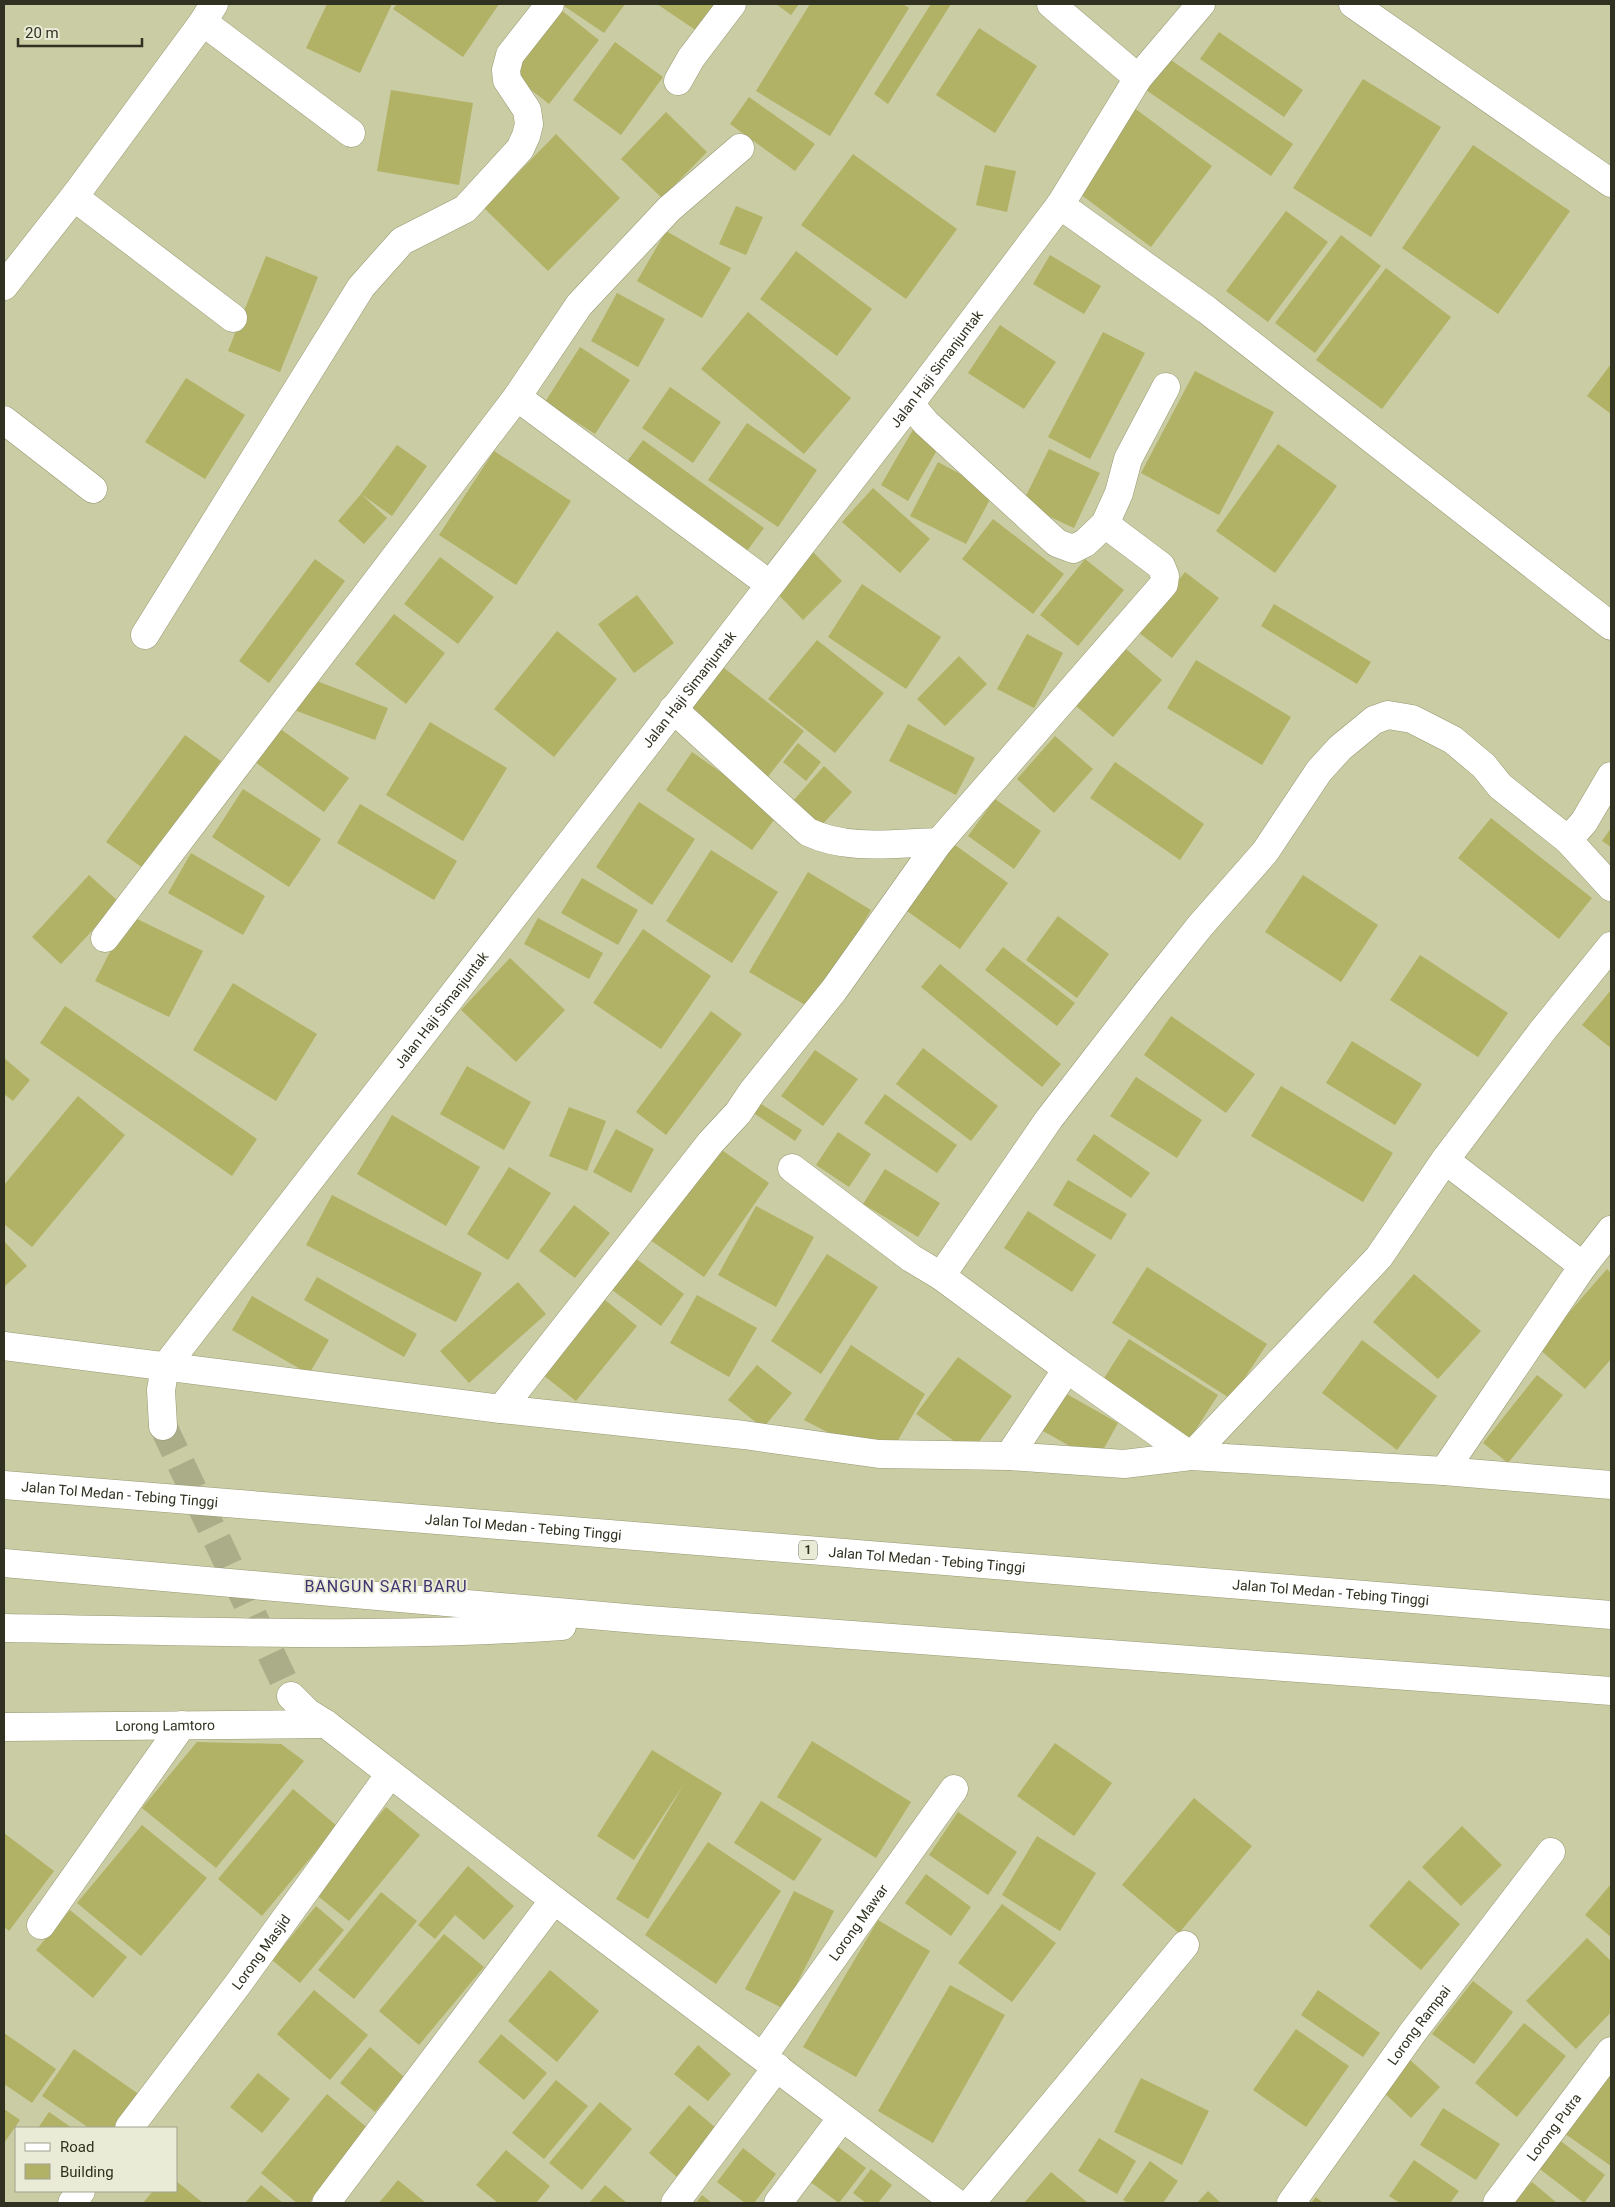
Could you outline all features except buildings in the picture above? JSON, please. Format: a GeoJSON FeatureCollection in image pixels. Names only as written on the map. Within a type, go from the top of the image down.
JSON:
{"type":"FeatureCollection","features":[{"type":"Feature","properties":{"kind":"main road"},"geometry":{"type":"LineString","coordinates":[[145,634],[361,287],[402,241],[466,209],[520,150],[529,124],[528,110],[507,80],[507,62],[510,55],[550,4]]}},
{"type":"Feature","properties":{"kind":"main road"},"geometry":{"type":"LineString","coordinates":[[678,81],[691,58],[732,4]]}},
{"type":"Feature","properties":{"kind":"main road"},"geometry":{"type":"LineString","coordinates":[[1051,4],[1138,78]]}},
{"type":"Feature","properties":{"kind":"main road","name":"Jalan Haji Simanjuntak"},"geometry":{"type":"LineString","coordinates":[[166,1367],[769,584],[910,404],[1060,205],[1138,78],[1201,4]]}},
{"type":"Feature","properties":{"kind":"main road"},"geometry":{"type":"LineString","coordinates":[[1354,4],[1611,183]]}},
{"type":"Feature","properties":{"kind":"main road"},"geometry":{"type":"LineString","coordinates":[[4,286],[74,198],[208,13],[351,133]]}},
{"type":"Feature","properties":{"kind":"main road"},"geometry":{"type":"LineString","coordinates":[[106,938],[518,397],[586,298],[669,209],[740,148]]}},
{"type":"Feature","properties":{"kind":"main road"},"geometry":{"type":"LineString","coordinates":[[74,198],[233,318]]}},
{"type":"Feature","properties":{"kind":"main road"},"geometry":{"type":"LineString","coordinates":[[1060,205],[1215,316],[1611,626]]}},
{"type":"Feature","properties":{"kind":"main road"},"geometry":{"type":"LineString","coordinates":[[910,404],[926,423],[1056,543],[1073,549],[1085,543],[1105,524],[1119,493],[1128,459],[1166,387]]}},
{"type":"Feature","properties":{"kind":"main road"},"geometry":{"type":"LineString","coordinates":[[518,397],[769,584]]}},
{"type":"Feature","properties":{"kind":"main road"},"geometry":{"type":"LineString","coordinates":[[4,420],[93,489]]}},
{"type":"Feature","properties":{"kind":"main road"},"geometry":{"type":"LineString","coordinates":[[501,1409],[834,990],[938,842],[1164,584],[1165,576],[1161,566],[1105,524]]}},
{"type":"Feature","properties":{"kind":"main road"},"geometry":{"type":"LineString","coordinates":[[673,709],[808,832],[835,842],[852,844],[938,842]]}},
{"type":"Feature","properties":{"kind":"main road"},"geometry":{"type":"LineString","coordinates":[[941,1276],[1049,1119],[1145,995],[1200,926],[1265,852],[1320,771],[1340,748],[1374,720],[1388,715],[1412,719],[1453,740],[1484,766],[1500,786],[1568,840],[1611,887]]}},
{"type":"Feature","properties":{"kind":"main road"},"geometry":{"type":"LineString","coordinates":[[1568,840],[1584,822],[1611,776]]}},
{"type":"Feature","properties":{"kind":"main road"},"geometry":{"type":"LineString","coordinates":[[1191,1456],[1379,1257],[1445,1160],[1543,1030],[1611,946]]}},
{"type":"Feature","properties":{"kind":"main road"},"geometry":{"type":"LineString","coordinates":[[1445,1160],[1583,1266]]}},
{"type":"Feature","properties":{"kind":"main road"},"geometry":{"type":"LineString","coordinates":[[792,1168],[911,1258],[941,1276],[1067,1370],[1191,1456]]}},
{"type":"Feature","properties":{"kind":"main road"},"geometry":{"type":"LineString","coordinates":[[1444,1471],[1583,1266],[1611,1230]]}},
{"type":"Feature","properties":{"kind":"main road"},"geometry":{"type":"LineString","coordinates":[[4,1346],[501,1409],[744,1435],[879,1454],[1009,1456],[1124,1464],[1191,1456],[1444,1471],[1611,1485]]}},
{"type":"Feature","properties":{"kind":"main road"},"geometry":{"type":"LineString","coordinates":[[163,1426],[161,1390],[166,1367]]}},
{"type":"Feature","properties":{"kind":"main road"},"geometry":{"type":"LineString","coordinates":[[1009,1456],[1067,1370]]}},
{"type":"Feature","properties":{"kind":"main road","name":"Jalan Tol Medan - Tebing Tinggi"},"geometry":{"type":"LineString","coordinates":[[4,1485],[1611,1615]]}},
{"type":"Feature","properties":{"kind":"main road"},"geometry":{"type":"LineString","coordinates":[[4,1563],[648,1620],[1611,1691]]}},
{"type":"Feature","properties":{"kind":"main road"},"geometry":{"type":"LineString","coordinates":[[4,1628],[369,1633],[522,1629],[648,1620]]}},
{"type":"Feature","properties":{"kind":"main road"},"geometry":{"type":"LineString","coordinates":[[291,1696],[307,1712],[326,1724],[842,2119],[956,2203]]}},
{"type":"Feature","properties":{"kind":"main road","name":"Lorong Lamtoro"},"geometry":{"type":"LineString","coordinates":[[4,1727],[326,1724]]}},
{"type":"Feature","properties":{"kind":"main road"},"geometry":{"type":"LineString","coordinates":[[41,1925],[182,1725]]}},
{"type":"Feature","properties":{"kind":"main road","name":"Lorong Masjid"},"geometry":{"type":"LineString","coordinates":[[130,2127],[238,1984],[390,1774]]}},
{"type":"Feature","properties":{"kind":"main road","name":"Lorong Mawar"},"geometry":{"type":"LineString","coordinates":[[675,2203],[954,1789]]}},
{"type":"Feature","properties":{"kind":"main road","name":"Lorong Rampai"},"geometry":{"type":"LineString","coordinates":[[1290,2203],[1413,2032],[1551,1852]]}},
{"type":"Feature","properties":{"kind":"main road"},"geometry":{"type":"LineString","coordinates":[[326,2203],[554,1900]]}},
{"type":"Feature","properties":{"kind":"main road"},"geometry":{"type":"LineString","coordinates":[[971,2203],[1185,1945]]}},
{"type":"Feature","properties":{"kind":"main road","name":"Lorong Putra"},"geometry":{"type":"LineString","coordinates":[[1497,2203],[1611,2051]]}},
{"type":"Feature","properties":{"kind":"main road"},"geometry":{"type":"LineString","coordinates":[[778,2203],[842,2119]]}},
{"type":"Feature","properties":{"kind":"main road"},"geometry":{"type":"LineString","coordinates":[[72,2203],[80,2192]]}},
{"type":"Feature","properties":{"kind":"tunnel"},"geometry":{"type":"LineString","coordinates":[[163,1426],[291,1696]]}},
{"type":"Feature","properties":{"kind":"district","name":"BANGUN SARI BARU"},"geometry":{"type":"Point","coordinates":[386,1586]}}]}
